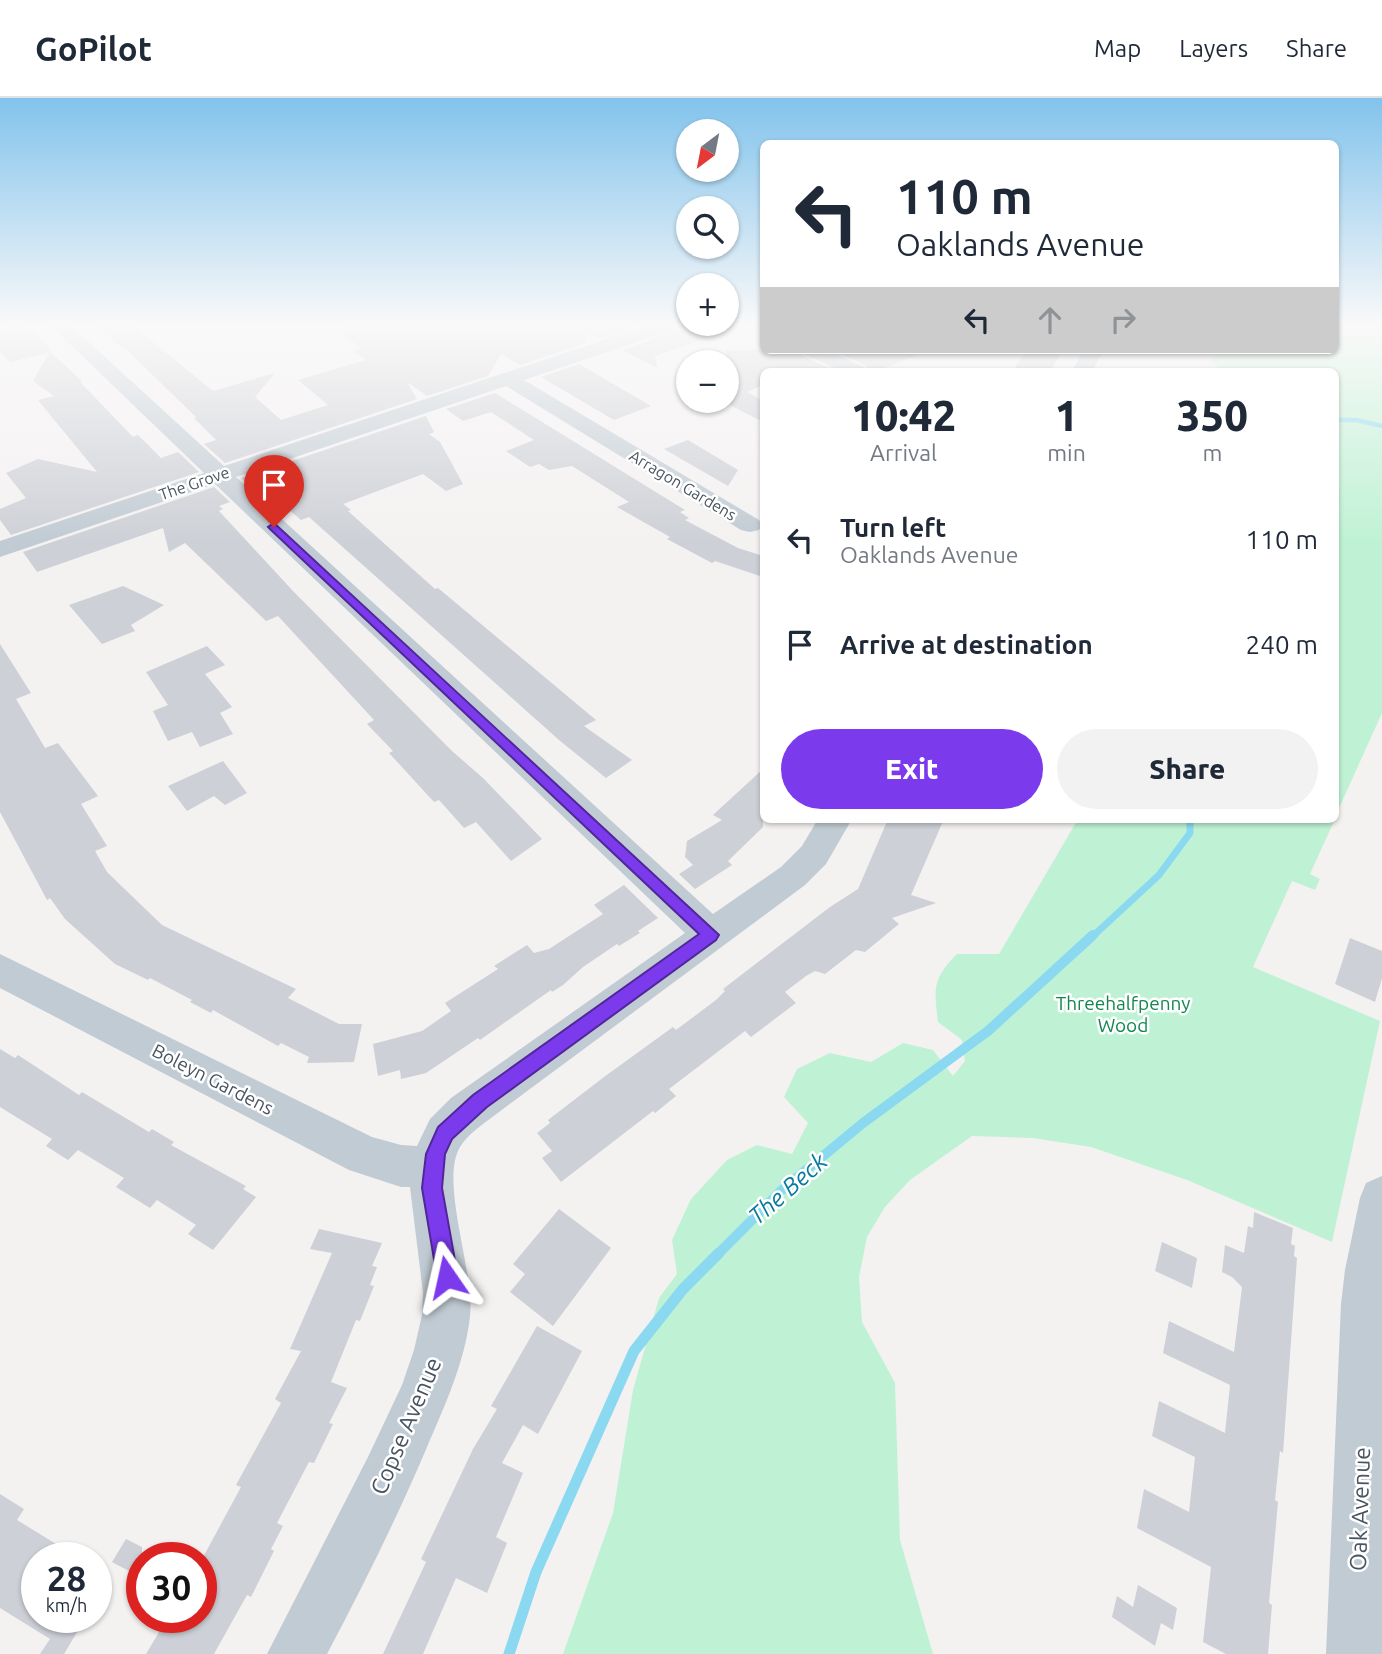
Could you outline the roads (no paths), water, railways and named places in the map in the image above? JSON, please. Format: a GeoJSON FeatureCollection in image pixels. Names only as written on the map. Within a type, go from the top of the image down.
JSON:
{"type":"FeatureCollection","features":[{"type":"Feature","properties":{"kind":"street"},"geometry":{"type":"LineString","coordinates":[[136,398],[710,935]]}},
{"type":"Feature","properties":{"kind":"street","name":"The Grove"},"geometry":{"type":"LineString","coordinates":[[0,549],[451,398]]}},
{"type":"Feature","properties":{"kind":"street","name":"Arragon Gardens"},"geometry":{"type":"LineString","coordinates":[[539,398],[750,525]]}},
{"type":"Feature","properties":{"kind":"street","name":"Copse Avenue"},"geometry":{"type":"LineString","coordinates":[[296,1654],[351,1551],[418,1409],[437,1358],[446,1314],[447,1277],[433,1204],[433,1167],[440,1142],[464,1114],[803,867],[814,855],[833,823]]}},
{"type":"Feature","properties":{"kind":"street","name":"Boleyn Gardens"},"geometry":{"type":"LineString","coordinates":[[0,970],[364,1155],[401,1166],[433,1167]]}},
{"type":"Feature","properties":{"kind":"street","name":"Oak Avenue"},"geometry":{"type":"LineString","coordinates":[[1355,1654],[1365,1304],[1382,1198]]}},
{"type":"Feature","properties":{"kind":"waterway","name":"The Beck"},"geometry":{"type":"LineString","coordinates":[[1339,420],[1356,420],[1382,426]]}},
{"type":"Feature","properties":{"kind":"waterway","name":"The Beck"},"geometry":{"type":"LineString","coordinates":[[1092,937],[1159,875],[1190,833],[1190,823]]}},
{"type":"Feature","properties":{"kind":"waterway","name":"The Beck"},"geometry":{"type":"LineString","coordinates":[[509,1654],[536,1572],[634,1351],[683,1289],[782,1190],[863,1123],[988,1031],[1093,935]]}},
{"type":"Feature","properties":{"kind":"park label","name":"Threehalfpenny Wood"},"geometry":{"type":"Point","coordinates":[1123,1014]}}]}
